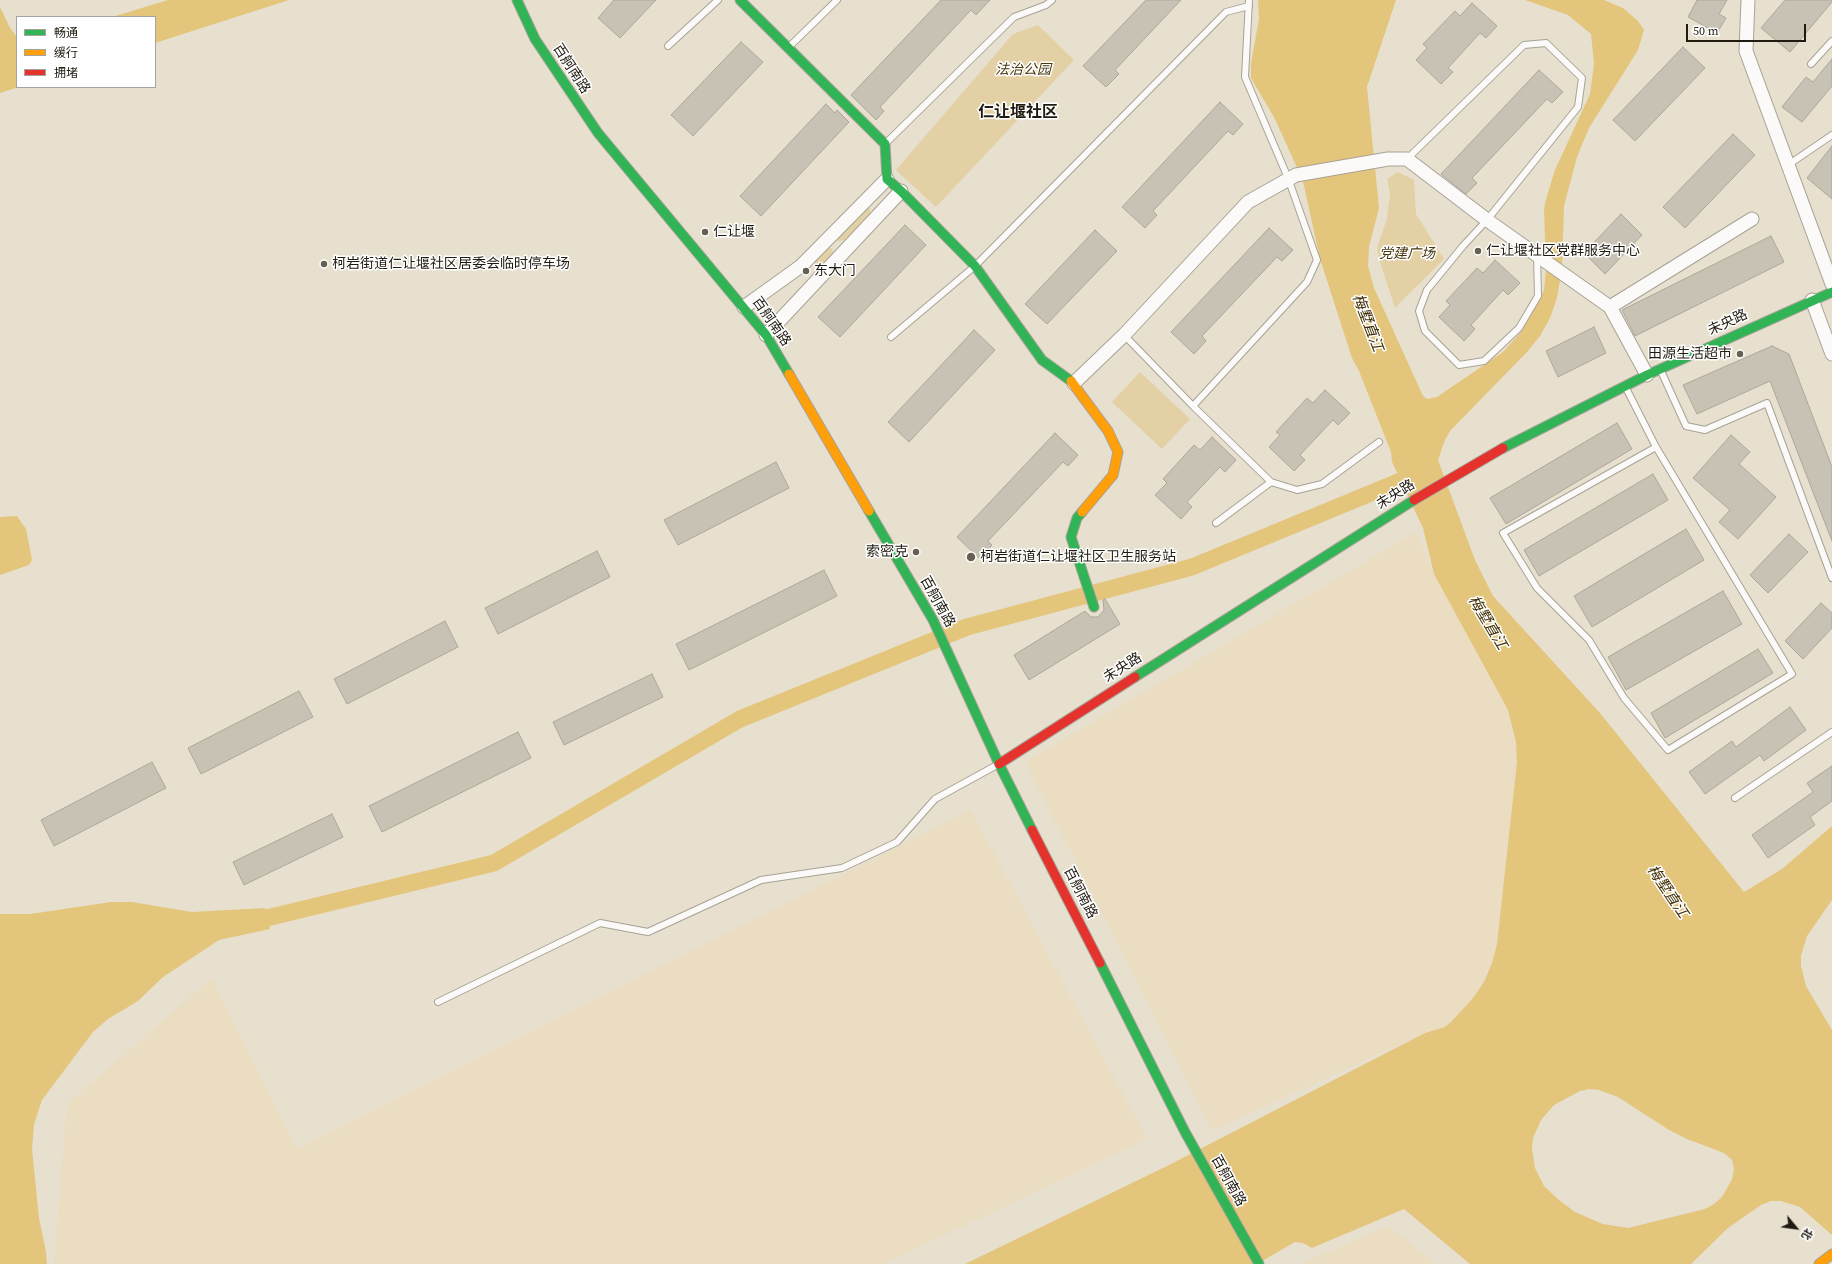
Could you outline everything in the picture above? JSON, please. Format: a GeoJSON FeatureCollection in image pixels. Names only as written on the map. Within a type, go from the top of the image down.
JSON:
{"type":"FeatureCollection","features":[{"type":"Feature","properties":{"kind":"street","name":"百舸南路"},"geometry":{"type":"LineString","coordinates":[[517,0],[535,39],[598,133],[766,335],[933,620],[999,764],[1185,1132],[1259,1264]]}},
{"type":"Feature","properties":{"kind":"street"},"geometry":{"type":"LineString","coordinates":[[740,0],[885,144],[887,179],[901,191],[975,266],[1042,360],[1074,383],[1108,431],[1118,452],[1113,475],[1077,518],[1071,537],[1094,607]]}},
{"type":"Feature","properties":{"kind":"street"},"geometry":{"type":"LineString","coordinates":[[1748,0],[1746,51],[1832,284]]}},
{"type":"Feature","properties":{"kind":"street"},"geometry":{"type":"LineString","coordinates":[[1074,383],[1124,335],[1248,202],[1292,177],[1388,159],[1407,159],[1487,220],[1566,274],[1610,307],[1647,375]]}},
{"type":"Feature","properties":{"kind":"street"},"geometry":{"type":"LineString","coordinates":[[744,307],[801,266],[887,179]]}},
{"type":"Feature","properties":{"kind":"street"},"geometry":{"type":"LineString","coordinates":[[766,335],[901,191]]}},
{"type":"Feature","properties":{"kind":"street"},"geometry":{"type":"LineString","coordinates":[[1610,307],[1752,219]]}},
{"type":"Feature","properties":{"kind":"street","name":"未央路"},"geometry":{"type":"LineString","coordinates":[[999,764],[1405,505],[1488,456],[1647,375],[1832,292]]}},
{"type":"Feature","properties":{"kind":"street"},"geometry":{"type":"LineString","coordinates":[[1812,300],[1832,354]]}},
{"type":"Feature","properties":{"kind":"street"},"geometry":{"type":"LineString","coordinates":[[1820,1263],[1832,1254]]}},
{"type":"Feature","properties":{"kind":"lane"},"geometry":{"type":"LineString","coordinates":[[668,46],[718,0]]}},
{"type":"Feature","properties":{"kind":"lane"},"geometry":{"type":"LineString","coordinates":[[789,47],[837,0]]}},
{"type":"Feature","properties":{"kind":"lane"},"geometry":{"type":"LineString","coordinates":[[885,144],[1014,17],[1046,5],[1052,0]]}},
{"type":"Feature","properties":{"kind":"lane"},"geometry":{"type":"LineString","coordinates":[[891,337],[975,266],[1226,12],[1249,3],[1245,77],[1292,177],[1317,260],[1307,282],[1193,406]]}},
{"type":"Feature","properties":{"kind":"lane"},"geometry":{"type":"LineString","coordinates":[[1810,64],[1832,41]]}},
{"type":"Feature","properties":{"kind":"lane"},"geometry":{"type":"LineString","coordinates":[[1407,159],[1524,45],[1546,43],[1582,78],[1578,108],[1487,220],[1463,246],[1427,290],[1419,311],[1424,331],[1459,365],[1484,361],[1519,328],[1538,296],[1540,257]]}},
{"type":"Feature","properties":{"kind":"lane"},"geometry":{"type":"LineString","coordinates":[[1788,165],[1832,135]]}},
{"type":"Feature","properties":{"kind":"lane"},"geometry":{"type":"LineString","coordinates":[[1124,335],[1193,406],[1271,482],[1297,490],[1322,484],[1379,442]]}},
{"type":"Feature","properties":{"kind":"lane"},"geometry":{"type":"LineString","coordinates":[[1660,370],[1686,426],[1705,430],[1767,403],[1832,578]]}},
{"type":"Feature","properties":{"kind":"lane"},"geometry":{"type":"LineString","coordinates":[[1625,387],[1656,447],[1792,674],[1668,750],[1624,698],[1589,640],[1537,588],[1503,533],[1656,447]]}},
{"type":"Feature","properties":{"kind":"lane"},"geometry":{"type":"LineString","coordinates":[[1216,523],[1271,482]]}},
{"type":"Feature","properties":{"kind":"lane"},"geometry":{"type":"LineString","coordinates":[[1735,798],[1832,732]]}},
{"type":"Feature","properties":{"kind":"lane"},"geometry":{"type":"LineString","coordinates":[[438,1002],[600,923],[648,932],[761,880],[842,868],[897,842],[935,799],[999,764]]}},
{"type":"Feature","properties":{"kind":"shaded area"},"geometry":{"type":"Polygon","coordinates":[[[1416,532],[1434,574],[1508,711],[1516,742],[1517,762],[1497,944],[1492,963],[1484,982],[1473,998],[1445,1027],[1425,1033],[1212,1131],[1025,762],[1416,532]]]}},
{"type":"Feature","properties":{"kind":"shaded area"},"geometry":{"type":"Polygon","coordinates":[[[971,810],[1147,1139],[884,1264],[54,1264],[67,1104],[212,978],[297,1149],[971,810]]]}},
{"type":"Feature","properties":{"kind":"shaded area"},"geometry":{"type":"Polygon","coordinates":[[[1388,1226],[1437,1264],[1300,1264],[1388,1226]]]}},
{"type":"Feature","properties":{"kind":"green space","name":"法治公园"},"geometry":{"type":"Polygon","coordinates":[[[1038,25],[1074,60],[936,207],[896,170],[1013,34],[1038,25]]]}},
{"type":"Feature","properties":{"kind":"green space","name":"党建广场"},"geometry":{"type":"Polygon","coordinates":[[[1398,172],[1414,180],[1416,214],[1444,259],[1395,308],[1379,259],[1377,247],[1387,219],[1390,193],[1387,179],[1398,172]]]}},
{"type":"Feature","properties":{"kind":"green space"},"geometry":{"type":"Polygon","coordinates":[[[863,208],[870,208],[870,214],[845,240],[838,241],[838,234],[863,208]]]}},
{"type":"Feature","properties":{"kind":"green space"},"geometry":{"type":"Polygon","coordinates":[[[826,248],[832,248],[833,253],[819,268],[815,268],[814,262],[826,248]]]}},
{"type":"Feature","properties":{"kind":"green space"},"geometry":{"type":"Polygon","coordinates":[[[1140,372],[1190,419],[1162,449],[1112,402],[1140,372]]]}},
{"type":"Feature","properties":{"kind":"water"},"geometry":{"type":"Polygon","coordinates":[[[168,0],[289,0],[156,43],[156,16],[115,16],[168,0]]]}},
{"type":"Feature","properties":{"kind":"water","name":"梅墅直江"},"geometry":{"type":"Polygon","coordinates":[[[1258,0],[1396,0],[1367,87],[1379,208],[1369,247],[1368,266],[1374,288],[1423,396],[1427,399],[1437,397],[1503,352],[1520,333],[1544,290],[1546,269],[1544,209],[1546,199],[1555,170],[1590,94],[1594,64],[1591,34],[1568,15],[1525,0],[1604,0],[1623,8],[1638,21],[1644,30],[1638,50],[1589,128],[1577,157],[1564,206],[1562,268],[1557,298],[1550,318],[1540,336],[1527,352],[1450,431],[1438,460],[1475,560],[1493,596],[1600,713],[1744,892],[1782,869],[1832,826],[1832,900],[1807,936],[1801,956],[1801,966],[1806,986],[1832,1030],[1832,1235],[1800,1207],[1781,1201],[1771,1201],[1761,1205],[1728,1228],[1691,1264],[1470,1264],[1404,1209],[1312,1248],[1303,1243],[1295,1242],[1257,1264],[965,1264],[1167,1166],[1425,1033],[1445,1027],[1473,998],[1484,982],[1492,963],[1497,944],[1517,762],[1516,742],[1508,710],[1434,574],[1423,528],[1392,462],[1391,452],[1359,371],[1352,358],[1320,259],[1303,181],[1275,119],[1251,78],[1251,63],[1259,19],[1258,0]],[[1589,1089],[1580,1091],[1554,1105],[1541,1120],[1533,1138],[1532,1148],[1535,1168],[1544,1186],[1559,1200],[1575,1212],[1603,1224],[1628,1228],[1705,1209],[1722,1197],[1732,1179],[1734,1169],[1732,1160],[1724,1153],[1687,1139],[1669,1130],[1618,1097],[1599,1090],[1589,1089]]]}},
{"type":"Feature","properties":{"kind":"water"},"geometry":{"type":"Polygon","coordinates":[[[0,7],[10,28],[16,36],[16,88],[0,93],[0,7]]]}},
{"type":"Feature","properties":{"kind":"water"},"geometry":{"type":"Polygon","coordinates":[[[17,516],[26,529],[32,560],[29,565],[0,575],[0,517],[17,516]]]}},
{"type":"Feature","properties":{"kind":"water"},"geometry":{"type":"Polygon","coordinates":[[[111,902],[132,902],[192,912],[265,908],[270,929],[219,940],[163,977],[138,1001],[108,1019],[93,1032],[42,1100],[34,1124],[32,1149],[39,1218],[47,1264],[0,1264],[0,914],[30,914],[111,902]]]}},
{"type":"Feature","properties":{"kind":"building"},"geometry":{"type":"Polygon","coordinates":[[[614,0],[656,0],[620,38],[598,18],[614,0]]]}},
{"type":"Feature","properties":{"kind":"building"},"geometry":{"type":"Polygon","coordinates":[[[941,0],[990,0],[976,15],[971,10],[880,107],[884,111],[876,120],[851,95],[941,0]]]}},
{"type":"Feature","properties":{"kind":"building"},"geometry":{"type":"Polygon","coordinates":[[[1146,0],[1181,0],[1115,70],[1119,74],[1106,87],[1083,66],[1146,0]]]}},
{"type":"Feature","properties":{"kind":"building"},"geometry":{"type":"Polygon","coordinates":[[[1697,0],[1727,0],[1719,14],[1726,18],[1717,33],[1688,17],[1697,0]]]}},
{"type":"Feature","properties":{"kind":"building"},"geometry":{"type":"Polygon","coordinates":[[[1785,0],[1832,0],[1832,2],[1790,52],[1761,28],[1785,0]]]}},
{"type":"Feature","properties":{"kind":"building"},"geometry":{"type":"Polygon","coordinates":[[[1472,3],[1497,26],[1486,38],[1480,33],[1448,68],[1453,72],[1441,84],[1416,60],[1427,48],[1423,44],[1455,11],[1460,16],[1472,3]]]}},
{"type":"Feature","properties":{"kind":"building"},"geometry":{"type":"Polygon","coordinates":[[[741,42],[763,62],[693,136],[671,115],[741,42]]]}},
{"type":"Feature","properties":{"kind":"building"},"geometry":{"type":"Polygon","coordinates":[[[1683,47],[1705,68],[1635,141],[1613,120],[1683,47]]]}},
{"type":"Feature","properties":{"kind":"building"},"geometry":{"type":"Polygon","coordinates":[[[1832,59],[1832,86],[1802,122],[1782,107],[1806,77],[1813,82],[1832,59]]]}},
{"type":"Feature","properties":{"kind":"building"},"geometry":{"type":"Polygon","coordinates":[[[1539,70],[1563,92],[1552,103],[1547,99],[1472,178],[1477,183],[1466,194],[1441,174],[1539,70]]]}},
{"type":"Feature","properties":{"kind":"building"},"geometry":{"type":"Polygon","coordinates":[[[1220,102],[1243,124],[1233,135],[1228,131],[1153,211],[1157,215],[1145,228],[1122,207],[1220,102]]]}},
{"type":"Feature","properties":{"kind":"building"},"geometry":{"type":"Polygon","coordinates":[[[826,104],[835,113],[837,110],[849,122],[761,216],[740,196],[826,104]]]}},
{"type":"Feature","properties":{"kind":"building"},"geometry":{"type":"Polygon","coordinates":[[[1733,134],[1755,155],[1685,228],[1663,207],[1733,134]]]}},
{"type":"Feature","properties":{"kind":"building"},"geometry":{"type":"Polygon","coordinates":[[[1832,146],[1832,199],[1807,178],[1832,146]]]}},
{"type":"Feature","properties":{"kind":"building"},"geometry":{"type":"Polygon","coordinates":[[[1621,214],[1642,235],[1605,274],[1584,253],[1621,214]]]}},
{"type":"Feature","properties":{"kind":"building"},"geometry":{"type":"Polygon","coordinates":[[[905,225],[926,245],[840,337],[818,317],[905,225]]]}},
{"type":"Feature","properties":{"kind":"building"},"geometry":{"type":"Polygon","coordinates":[[[1269,228],[1293,250],[1282,261],[1277,257],[1202,336],[1206,341],[1194,354],[1171,332],[1269,228]]]}},
{"type":"Feature","properties":{"kind":"building"},"geometry":{"type":"Polygon","coordinates":[[[1095,230],[1117,251],[1047,324],[1025,304],[1095,230]]]}},
{"type":"Feature","properties":{"kind":"building"},"geometry":{"type":"Polygon","coordinates":[[[1771,236],[1784,262],[1635,336],[1622,310],[1771,236]]]}},
{"type":"Feature","properties":{"kind":"building"},"geometry":{"type":"Polygon","coordinates":[[[1495,260],[1520,283],[1508,295],[1503,290],[1471,325],[1475,329],[1464,341],[1439,317],[1450,305],[1446,301],[1477,268],[1483,273],[1495,260]]]}},
{"type":"Feature","properties":{"kind":"building"},"geometry":{"type":"Polygon","coordinates":[[[1594,327],[1606,353],[1558,377],[1546,351],[1594,327]]]}},
{"type":"Feature","properties":{"kind":"building"},"geometry":{"type":"Polygon","coordinates":[[[974,330],[995,350],[909,442],[888,422],[974,330]]]}},
{"type":"Feature","properties":{"kind":"building"},"geometry":{"type":"Polygon","coordinates":[[[1772,346],[1789,354],[1832,467],[1832,541],[1770,381],[1697,414],[1683,385],[1772,346]]]}},
{"type":"Feature","properties":{"kind":"building"},"geometry":{"type":"Polygon","coordinates":[[[1325,390],[1350,413],[1338,425],[1333,420],[1300,455],[1305,460],[1294,471],[1269,447],[1280,435],[1276,432],[1307,398],[1313,403],[1325,390]]]}},
{"type":"Feature","properties":{"kind":"building"},"geometry":{"type":"Polygon","coordinates":[[[1617,423],[1632,449],[1506,524],[1490,498],[1617,423]]]}},
{"type":"Feature","properties":{"kind":"building"},"geometry":{"type":"Polygon","coordinates":[[[1055,433],[1078,455],[1068,466],[1063,462],[988,541],[992,545],[980,559],[957,537],[1055,433]]]}},
{"type":"Feature","properties":{"kind":"building"},"geometry":{"type":"Polygon","coordinates":[[[1731,435],[1750,452],[1739,464],[1776,497],[1738,539],[1719,522],[1730,510],[1693,478],[1731,435]]]}},
{"type":"Feature","properties":{"kind":"building"},"geometry":{"type":"Polygon","coordinates":[[[1212,437],[1236,460],[1225,472],[1220,467],[1187,502],[1192,507],[1181,519],[1155,495],[1167,483],[1163,479],[1194,445],[1200,450],[1212,437]]]}},
{"type":"Feature","properties":{"kind":"building"},"geometry":{"type":"Polygon","coordinates":[[[776,462],[789,488],[678,545],[664,520],[776,462]]]}},
{"type":"Feature","properties":{"kind":"building"},"geometry":{"type":"Polygon","coordinates":[[[1653,474],[1668,500],[1539,576],[1524,550],[1653,474]]]}},
{"type":"Feature","properties":{"kind":"building"},"geometry":{"type":"Polygon","coordinates":[[[1686,529],[1704,560],[1592,627],[1574,596],[1686,529]]]}},
{"type":"Feature","properties":{"kind":"building"},"geometry":{"type":"Polygon","coordinates":[[[1789,534],[1808,552],[1768,593],[1750,575],[1789,534]]]}},
{"type":"Feature","properties":{"kind":"building"},"geometry":{"type":"Polygon","coordinates":[[[597,551],[610,577],[498,634],[485,608],[597,551]]]}},
{"type":"Feature","properties":{"kind":"building"},"geometry":{"type":"Polygon","coordinates":[[[824,570],[837,596],[689,670],[676,644],[824,570]]]}},
{"type":"Feature","properties":{"kind":"building"},"geometry":{"type":"Polygon","coordinates":[[[1723,591],[1742,624],[1626,690],[1608,657],[1723,591]]]}},
{"type":"Feature","properties":{"kind":"building"},"geometry":{"type":"Polygon","coordinates":[[[1105,599],[1120,624],[1029,680],[1014,655],[1085,611],[1091,617],[1098,617],[1104,610],[1103,600],[1105,599]]]}},
{"type":"Feature","properties":{"kind":"building"},"geometry":{"type":"Polygon","coordinates":[[[1821,603],[1832,613],[1832,628],[1803,659],[1785,641],[1821,603]]]}},
{"type":"Feature","properties":{"kind":"building"},"geometry":{"type":"Polygon","coordinates":[[[445,621],[458,647],[347,704],[334,679],[445,621]]]}},
{"type":"Feature","properties":{"kind":"building"},"geometry":{"type":"Polygon","coordinates":[[[1758,649],[1773,673],[1665,738],[1651,713],[1758,649]]]}},
{"type":"Feature","properties":{"kind":"building"},"geometry":{"type":"Polygon","coordinates":[[[652,674],[663,697],[564,745],[553,722],[652,674]]]}},
{"type":"Feature","properties":{"kind":"building"},"geometry":{"type":"Polygon","coordinates":[[[299,691],[313,717],[201,774],[188,748],[299,691]]]}},
{"type":"Feature","properties":{"kind":"building"},"geometry":{"type":"Polygon","coordinates":[[[1790,707],[1806,730],[1764,761],[1760,755],[1705,794],[1689,772],[1732,741],[1736,747],[1790,707]]]}},
{"type":"Feature","properties":{"kind":"building"},"geometry":{"type":"Polygon","coordinates":[[[518,732],[531,758],[382,832],[369,806],[518,732]]]}},
{"type":"Feature","properties":{"kind":"building"},"geometry":{"type":"Polygon","coordinates":[[[152,762],[166,788],[54,846],[41,820],[152,762]]]}},
{"type":"Feature","properties":{"kind":"building"},"geometry":{"type":"Polygon","coordinates":[[[1832,766],[1832,801],[1810,817],[1815,825],[1768,858],[1752,835],[1813,792],[1807,783],[1832,766]]]}},
{"type":"Feature","properties":{"kind":"building"},"geometry":{"type":"Polygon","coordinates":[[[332,814],[343,837],[244,885],[233,862],[332,814]]]}},
{"type":"Feature","properties":{"kind":"waterway"},"geometry":{"type":"LineString","coordinates":[[246,923],[494,863],[740,719],[967,627],[1192,567],[1422,472]]}},
{"type":"Feature","properties":{"kind":"traffic: fast"},"geometry":{"type":"LineString","coordinates":[[517,0],[535,39],[598,133],[766,335],[789,374]]}},
{"type":"Feature","properties":{"kind":"traffic: fast"},"geometry":{"type":"LineString","coordinates":[[740,0],[885,144],[887,179],[901,191],[975,266],[1042,360],[1071,381]]}},
{"type":"Feature","properties":{"kind":"traffic: fast"},"geometry":{"type":"LineString","coordinates":[[1503,448],[1647,375],[1832,292]]}},
{"type":"Feature","properties":{"kind":"traffic: fast"},"geometry":{"type":"LineString","coordinates":[[1135,677],[1414,500]]}},
{"type":"Feature","properties":{"kind":"traffic: fast"},"geometry":{"type":"LineString","coordinates":[[869,511],[933,620],[999,764],[1032,830]]}},
{"type":"Feature","properties":{"kind":"traffic: fast"},"geometry":{"type":"LineString","coordinates":[[1082,512],[1077,518],[1071,537],[1094,607]]}},
{"type":"Feature","properties":{"kind":"traffic: fast"},"geometry":{"type":"LineString","coordinates":[[1100,963],[1185,1132],[1259,1264]]}},
{"type":"Feature","properties":{"kind":"traffic: slow"},"geometry":{"type":"LineString","coordinates":[[789,374],[869,511]]}},
{"type":"Feature","properties":{"kind":"traffic: slow"},"geometry":{"type":"LineString","coordinates":[[1071,381],[1108,431],[1118,452],[1113,475],[1082,512]]}},
{"type":"Feature","properties":{"kind":"traffic: slow"},"geometry":{"type":"LineString","coordinates":[[1819,1264],[1832,1254]]}},
{"type":"Feature","properties":{"kind":"traffic: jam"},"geometry":{"type":"LineString","coordinates":[[1414,500],[1503,448]]}},
{"type":"Feature","properties":{"kind":"traffic: jam"},"geometry":{"type":"LineString","coordinates":[[999,764],[1135,677]]}},
{"type":"Feature","properties":{"kind":"traffic: jam"},"geometry":{"type":"LineString","coordinates":[[1032,830],[1100,963]]}},
{"type":"Feature","properties":{"kind":"place","name":"仁让堰"},"geometry":{"type":"Point","coordinates":[705,232]}},
{"type":"Feature","properties":{"kind":"place","name":"仁让堰社区党群服务中心"},"geometry":{"type":"Point","coordinates":[1478,251]}},
{"type":"Feature","properties":{"kind":"place","name":"柯岩街道仁让堰社区居委会临时停车场"},"geometry":{"type":"Point","coordinates":[324,264]}},
{"type":"Feature","properties":{"kind":"place","name":"东大门"},"geometry":{"type":"Point","coordinates":[806,271]}},
{"type":"Feature","properties":{"kind":"place","name":"田源生活超市"},"geometry":{"type":"Point","coordinates":[1740,354]}},
{"type":"Feature","properties":{"kind":"place","name":"索密克"},"geometry":{"type":"Point","coordinates":[916,552]}},
{"type":"Feature","properties":{"kind":"place","name":"柯岩街道仁让堰社区卫生服务站"},"geometry":{"type":"Point","coordinates":[971,557]}},
{"type":"Feature","properties":{"kind":"district","name":"仁让堰社区"},"geometry":{"type":"Point","coordinates":[1018,113]}}]}
